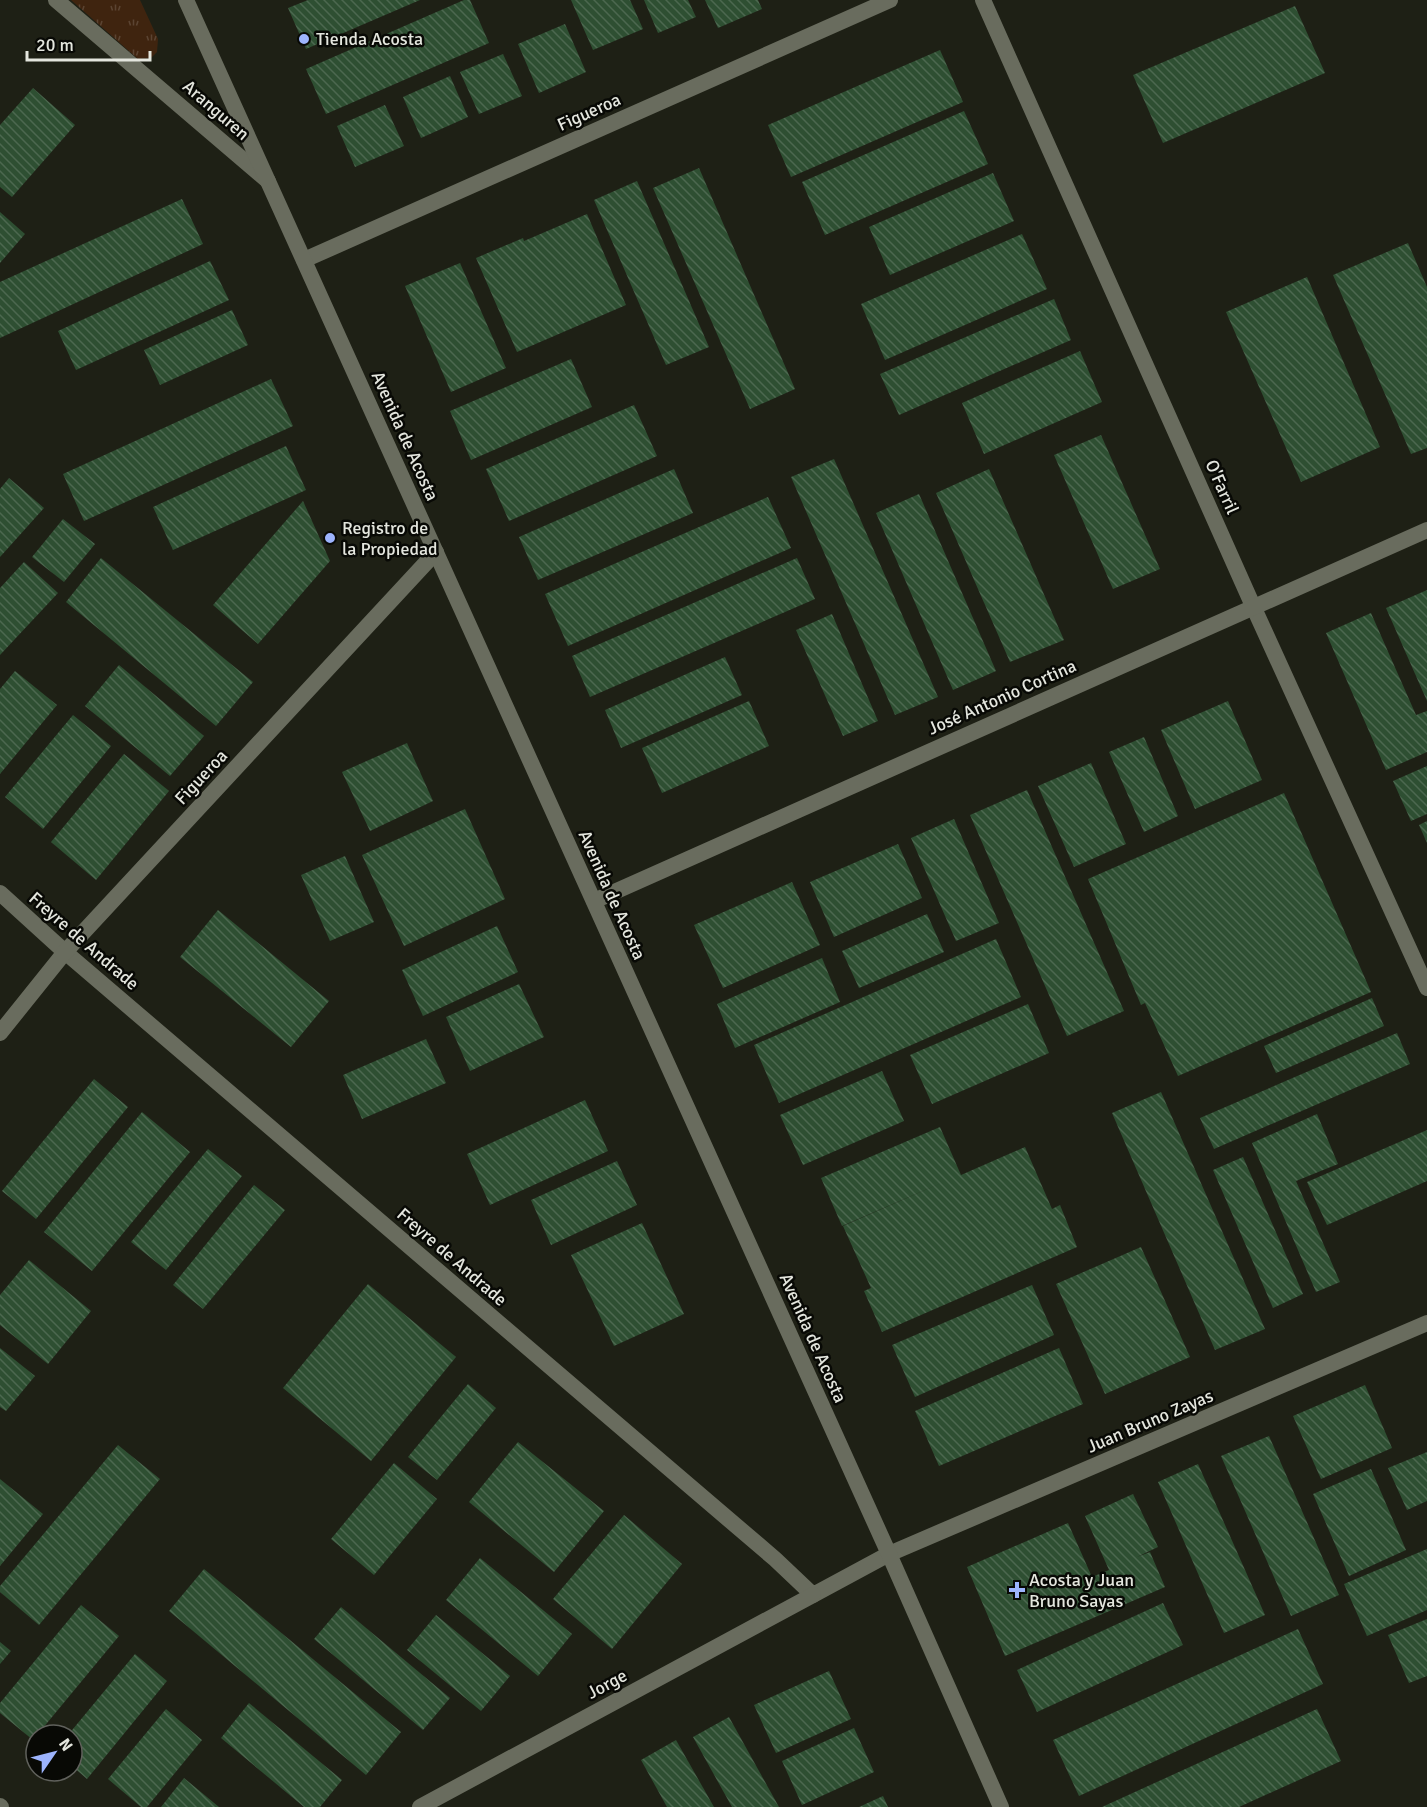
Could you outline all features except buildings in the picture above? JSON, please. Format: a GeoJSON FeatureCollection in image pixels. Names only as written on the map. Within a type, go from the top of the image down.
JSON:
{"type":"FeatureCollection","features":[{"type":"Feature","properties":{"kind":"street","name":"Aranguren"},"geometry":{"type":"LineString","coordinates":[[56,0],[268,181]]}},
{"type":"Feature","properties":{"kind":"street","name":"Avenida de Acosta"},"geometry":{"type":"LineString","coordinates":[[186,0],[889,1554],[1001,1807]]}},
{"type":"Feature","properties":{"kind":"street","name":"Figueroa"},"geometry":{"type":"LineString","coordinates":[[304,260],[890,0]]}},
{"type":"Feature","properties":{"kind":"street","name":"O'Farril"},"geometry":{"type":"LineString","coordinates":[[983,0],[1253,606],[1427,988]]}},
{"type":"Feature","properties":{"kind":"street","name":"José Antonio Cortina"},"geometry":{"type":"LineString","coordinates":[[594,901],[1427,530]]}},
{"type":"Feature","properties":{"kind":"street","name":"Figueroa"},"geometry":{"type":"LineString","coordinates":[[0,1033],[65,952],[436,552]]}},
{"type":"Feature","properties":{"kind":"street","name":"Freyre de Andrade"},"geometry":{"type":"LineString","coordinates":[[0,893],[65,952],[775,1559],[813,1595]]}},
{"type":"Feature","properties":{"kind":"street","name":"Juan Bruno Zayas"},"geometry":{"type":"LineString","coordinates":[[889,1554],[1427,1323]]}},
{"type":"Feature","properties":{"kind":"street"},"geometry":{"type":"LineString","coordinates":[[813,1595],[889,1554]]}},
{"type":"Feature","properties":{"kind":"street","name":"Jorge"},"geometry":{"type":"LineString","coordinates":[[420,1807],[813,1595]]}},
{"type":"Feature","properties":{"kind":"green space"},"geometry":{"type":"Polygon","coordinates":[[[71,0],[140,0],[158,39],[157,52],[151,58],[138,59],[71,0]]]}},
{"type":"Feature","properties":{"kind":"place","name":"Tienda Acosta"},"geometry":{"type":"Point","coordinates":[304,39]}},
{"type":"Feature","properties":{"kind":"place","name":"Registro de la Propiedad"},"geometry":{"type":"Point","coordinates":[330,538]}},
{"type":"Feature","properties":{"kind":"place","name":"Acosta y Juan Bruno Sayas"},"geometry":{"type":"Point","coordinates":[1017,1590]}}]}
